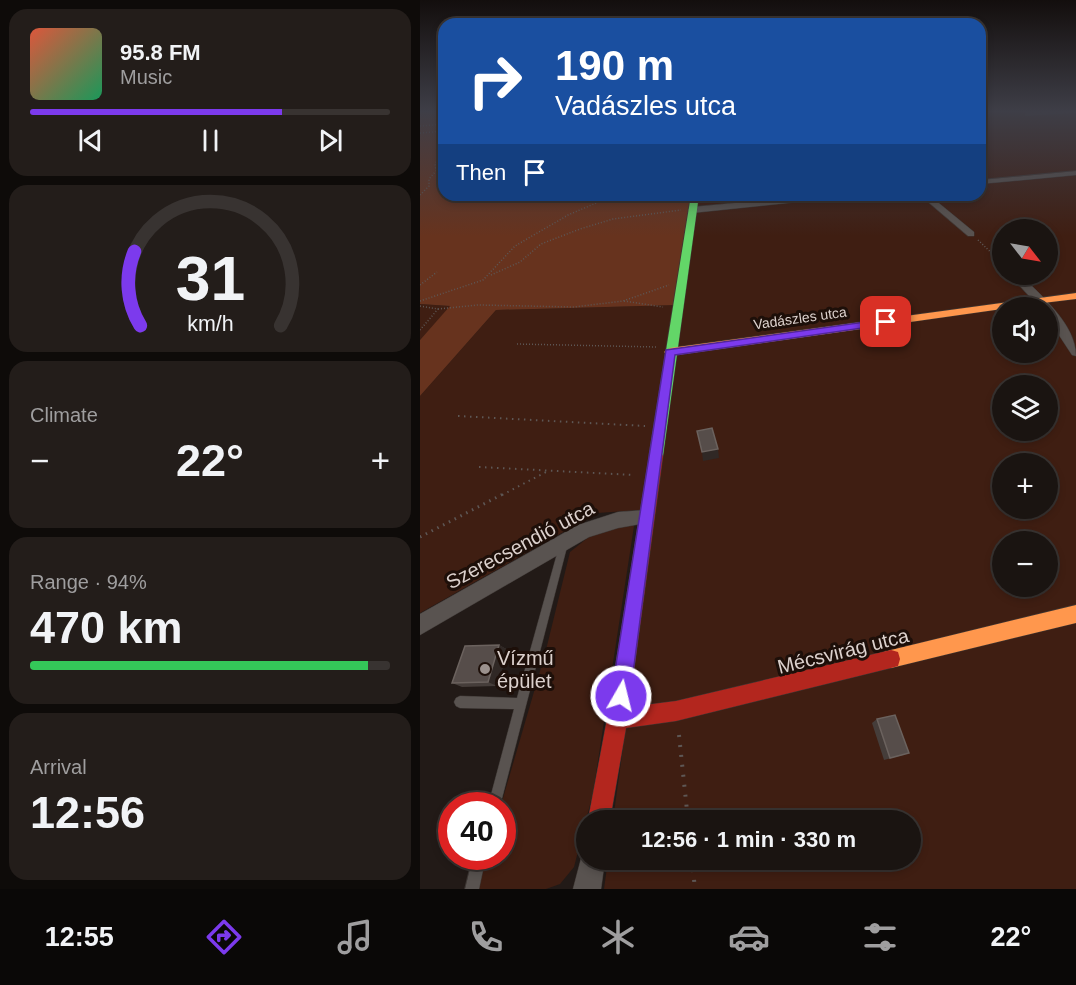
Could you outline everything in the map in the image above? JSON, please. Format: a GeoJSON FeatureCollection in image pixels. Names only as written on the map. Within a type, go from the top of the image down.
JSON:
{"type":"FeatureCollection","features":[{"type":"Feature","properties":{"kind":"street"},"geometry":{"type":"LineString","coordinates":[[986,181],[1076,173]]}},
{"type":"Feature","properties":{"kind":"street"},"geometry":{"type":"LineString","coordinates":[[601,810],[618,719],[694,201]]}},
{"type":"Feature","properties":{"kind":"street"},"geometry":{"type":"LineString","coordinates":[[692,210],[784,201]]}},
{"type":"Feature","properties":{"kind":"street"},"geometry":{"type":"LineString","coordinates":[[931,201],[971,234]]}},
{"type":"Feature","properties":{"kind":"street"},"geometry":{"type":"LineString","coordinates":[[1025,285],[1037,297]]}},
{"type":"Feature","properties":{"kind":"street","name":"Vadászles utca"},"geometry":{"type":"LineString","coordinates":[[1058,301],[1076,296]]}},
{"type":"Feature","properties":{"kind":"street","name":"Vadászles utca"},"geometry":{"type":"LineString","coordinates":[[671,350],[992,311]]}},
{"type":"Feature","properties":{"kind":"street"},"geometry":{"type":"LineString","coordinates":[[1058,325],[1076,352]]}},
{"type":"Feature","properties":{"kind":"street","name":"Szerecsendió utca"},"geometry":{"type":"LineString","coordinates":[[420,625],[565,542],[601,524],[646,517]]}},
{"type":"Feature","properties":{"kind":"street","name":"Mécsvirág utca"},"geometry":{"type":"LineString","coordinates":[[618,719],[676,711],[1076,614]]}},
{"type":"Feature","properties":{"kind":"street"},"geometry":{"type":"LineString","coordinates":[[587,889],[590,870]]}},
{"type":"Feature","properties":{"kind":"lane"},"geometry":{"type":"LineString","coordinates":[[498,792],[565,542]]}},
{"type":"Feature","properties":{"kind":"lane"},"geometry":{"type":"LineString","coordinates":[[460,702],[521,704]]}},
{"type":"Feature","properties":{"kind":"lane"},"geometry":{"type":"LineString","coordinates":[[472,889],[477,870]]}},
{"type":"Feature","properties":{"kind":"path"},"geometry":{"type":"LineString","coordinates":[[420,195],[429,186],[429,179],[436,171],[435,164],[438,159]]}},
{"type":"Feature","properties":{"kind":"path"},"geometry":{"type":"LineString","coordinates":[[489,276],[515,246],[568,215],[601,201]]}},
{"type":"Feature","properties":{"kind":"path"},"geometry":{"type":"LineString","coordinates":[[420,301],[474,284],[520,262],[541,244],[580,229],[613,219],[650,212],[692,210]]}},
{"type":"Feature","properties":{"kind":"path"},"geometry":{"type":"LineString","coordinates":[[971,234],[992,254]]}},
{"type":"Feature","properties":{"kind":"path"},"geometry":{"type":"LineString","coordinates":[[420,285],[437,272]]}},
{"type":"Feature","properties":{"kind":"path"},"geometry":{"type":"LineString","coordinates":[[420,306],[438,309],[478,304],[574,306],[623,301],[682,280]]}},
{"type":"Feature","properties":{"kind":"path"},"geometry":{"type":"LineString","coordinates":[[623,301],[678,309]]}},
{"type":"Feature","properties":{"kind":"path"},"geometry":{"type":"LineString","coordinates":[[420,330],[438,309]]}},
{"type":"Feature","properties":{"kind":"path"},"geometry":{"type":"LineString","coordinates":[[517,344],[671,350]]}},
{"type":"Feature","properties":{"kind":"path"},"geometry":{"type":"LineString","coordinates":[[458,416],[659,427]]}},
{"type":"Feature","properties":{"kind":"path"},"geometry":{"type":"LineString","coordinates":[[479,467],[652,476]]}},
{"type":"Feature","properties":{"kind":"path"},"geometry":{"type":"LineString","coordinates":[[420,537],[549,471]]}},
{"type":"Feature","properties":{"kind":"path"},"geometry":{"type":"LineString","coordinates":[[676,711],[687,810]]}},
{"type":"Feature","properties":{"kind":"path"},"geometry":{"type":"LineString","coordinates":[[693,870],[695,889]]}},
{"type":"Feature","properties":{"kind":"shaded area"},"geometry":{"type":"Polygon","coordinates":[[[420,153],[438,153],[438,201],[695,201],[678,305],[496,310],[420,396],[420,340],[450,306],[420,304],[420,153]]]}},
{"type":"Feature","properties":{"kind":"shaded area"},"geometry":{"type":"Polygon","coordinates":[[[986,153],[1076,153],[1076,889],[604,889],[607,870],[921,870],[921,810],[614,810],[656,509],[597,513],[420,613],[420,396],[496,310],[678,305],[695,201],[986,201],[986,153]]]}},
{"type":"Feature","properties":{"kind":"shaded area"},"geometry":{"type":"Polygon","coordinates":[[[420,304],[451,306],[420,340],[420,304]]]}},
{"type":"Feature","properties":{"kind":"shaded area"},"geometry":{"type":"Polygon","coordinates":[[[627,523],[634,526],[593,793],[589,810],[576,810],[574,867],[560,884],[546,889],[476,889],[482,870],[516,870],[516,792],[505,792],[545,654],[570,552],[590,536],[627,523]]]}},
{"type":"Feature","properties":{"kind":"building"},"geometry":{"type":"Polygon","coordinates":[[[712,428],[718,449],[702,452],[697,431],[712,428]]]}},
{"type":"Feature","properties":{"kind":"building"},"geometry":{"type":"Polygon","coordinates":[[[499,645],[488,682],[452,683],[465,646],[499,645]]]}},
{"type":"Feature","properties":{"kind":"building"},"geometry":{"type":"Polygon","coordinates":[[[895,715],[909,753],[890,758],[877,719],[895,715]]]}},
{"type":"Feature","properties":{"kind":"traffic: fast"},"geometry":{"type":"LineString","coordinates":[[656,456],[694,201]]}},
{"type":"Feature","properties":{"kind":"traffic: slow"},"geometry":{"type":"LineString","coordinates":[[670,352],[1076,296]]}},
{"type":"Feature","properties":{"kind":"traffic: slow"},"geometry":{"type":"LineString","coordinates":[[891,659],[1076,614]]}},
{"type":"Feature","properties":{"kind":"traffic: jam"},"geometry":{"type":"LineString","coordinates":[[601,810],[617,719],[656,456]]}},
{"type":"Feature","properties":{"kind":"traffic: jam"},"geometry":{"type":"LineString","coordinates":[[617,719],[676,711],[891,659]]}},
{"type":"Feature","properties":{"kind":"place","name":"Vízmű épület"},"geometry":{"type":"Point","coordinates":[485,669]}},
{"type":"Feature","properties":{"kind":"route"},"geometry":{"type":"LineString","coordinates":[[621,696],[670,352],[886,322]]}}]}
